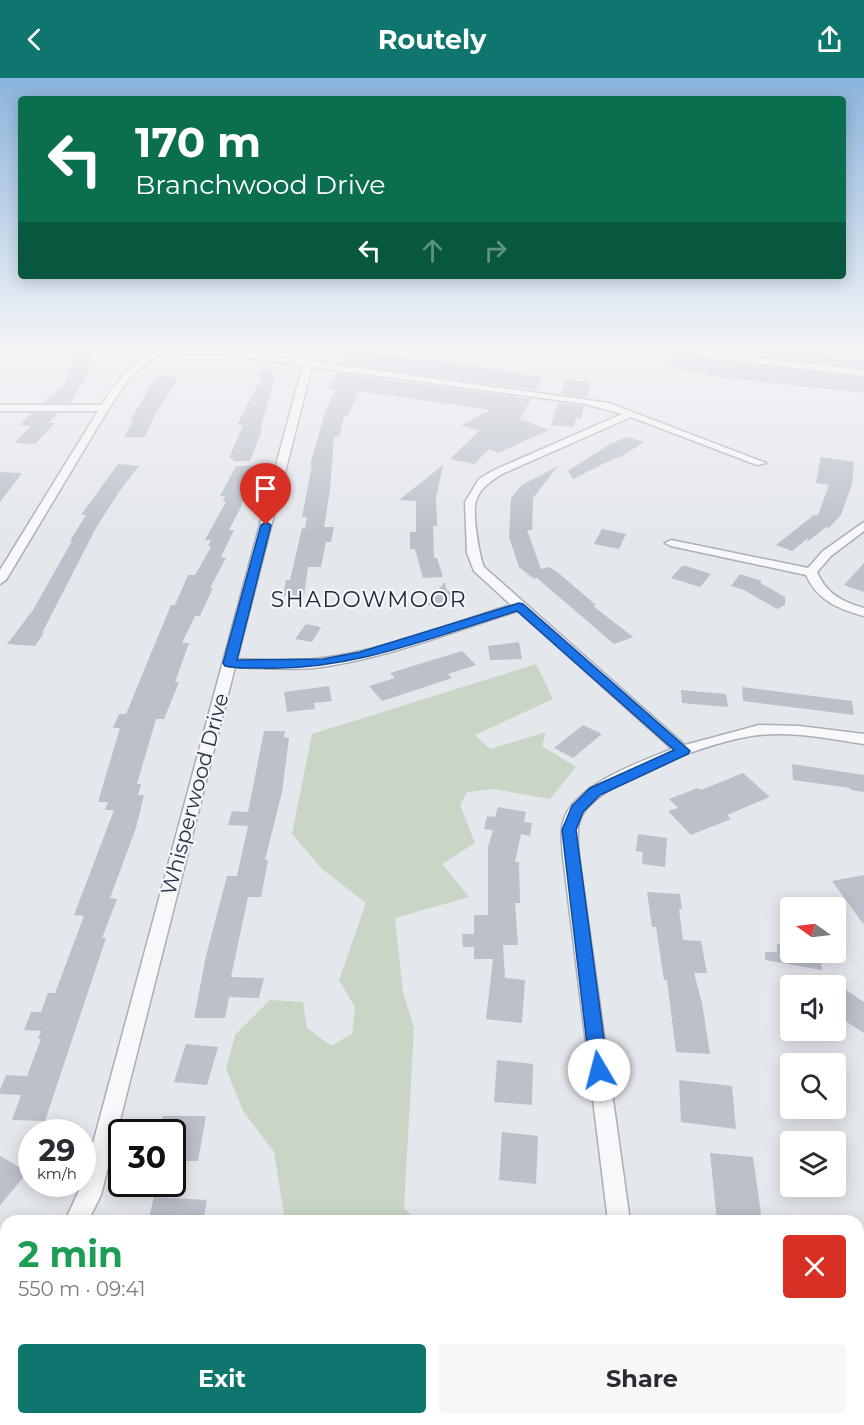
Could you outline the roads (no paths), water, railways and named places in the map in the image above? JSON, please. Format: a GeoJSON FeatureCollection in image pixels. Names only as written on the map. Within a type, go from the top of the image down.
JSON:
{"type":"FeatureCollection","features":[{"type":"Feature","properties":{"kind":"street"},"geometry":{"type":"LineString","coordinates":[[0,408],[104,408]]}},
{"type":"Feature","properties":{"kind":"street"},"geometry":{"type":"LineString","coordinates":[[0,580],[104,408]]}},
{"type":"Feature","properties":{"kind":"street","name":"Whisperwood Drive"},"geometry":{"type":"LineString","coordinates":[[78,1215],[90,1195],[297,408]]}},
{"type":"Feature","properties":{"kind":"street"},"geometry":{"type":"LineString","coordinates":[[609,408],[761,463]]}},
{"type":"Feature","properties":{"kind":"street"},"geometry":{"type":"LineString","coordinates":[[631,414],[498,472],[483,481],[475,490],[470,502],[471,537],[478,568],[519,607],[684,751]]}},
{"type":"Feature","properties":{"kind":"street"},"geometry":{"type":"LineString","coordinates":[[864,525],[823,556],[811,572],[820,591],[835,604],[864,612]]}},
{"type":"Feature","properties":{"kind":"street"},"geometry":{"type":"LineString","coordinates":[[671,543],[811,572]]}},
{"type":"Feature","properties":{"kind":"street"},"geometry":{"type":"LineString","coordinates":[[230,663],[282,665],[323,663],[353,657],[519,607]]}},
{"type":"Feature","properties":{"kind":"street"},"geometry":{"type":"LineString","coordinates":[[618,1215],[569,830],[577,809],[595,792],[684,751],[732,734],[762,730],[864,739]]}},
{"type":"Feature","properties":{"kind":"district","name":"SHADOWMOOR"},"geometry":{"type":"Point","coordinates":[369,599]}}]}
